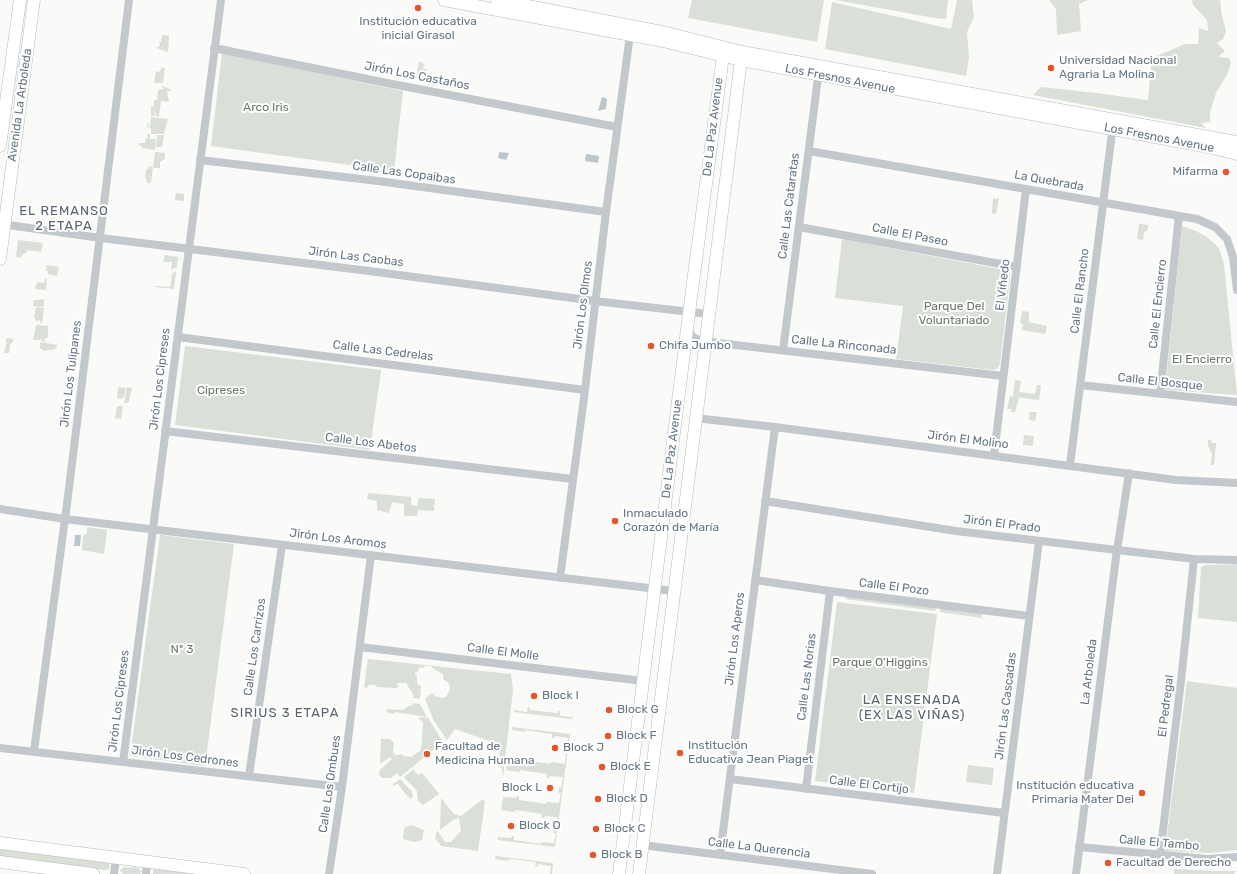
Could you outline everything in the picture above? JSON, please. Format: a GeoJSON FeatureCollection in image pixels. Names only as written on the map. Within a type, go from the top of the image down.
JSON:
{"type":"FeatureCollection","features":[{"type":"Feature","properties":{"kind":"street","name":"Avenida La Arboleda"},"geometry":{"type":"LineString","coordinates":[[0,146],[20,0]]}},
{"type":"Feature","properties":{"kind":"street","name":"Avenida La Arboleda"},"geometry":{"type":"LineString","coordinates":[[0,258],[2,224],[34,0]]}},
{"type":"Feature","properties":{"kind":"street","name":"Jirón Los Tulipanes"},"geometry":{"type":"LineString","coordinates":[[34,752],[101,238],[129,0]]}},
{"type":"Feature","properties":{"kind":"street","name":"Jirón Los Cipreses"},"geometry":{"type":"LineString","coordinates":[[123,762],[221,0]]}},
{"type":"Feature","properties":{"kind":"street","name":"Los Fresnos Avenue"},"geometry":{"type":"LineString","coordinates":[[444,0],[1113,125],[1237,154]]}},
{"type":"Feature","properties":{"kind":"street","name":"Los Fresnos Avenue"},"geometry":{"type":"LineString","coordinates":[[497,0],[667,33],[723,52]]}},
{"type":"Feature","properties":{"kind":"street","name":"Jirón Los Olmos"},"geometry":{"type":"LineString","coordinates":[[560,578],[630,35]]}},
{"type":"Feature","properties":{"kind":"street","name":"Jirón Los Castaños"},"geometry":{"type":"LineString","coordinates":[[214,48],[617,127]]}},
{"type":"Feature","properties":{"kind":"street","name":"De La Paz Avenue"},"geometry":{"type":"LineString","coordinates":[[619,874],[723,52]]}},
{"type":"Feature","properties":{"kind":"street","name":"De La Paz Avenue"},"geometry":{"type":"LineString","coordinates":[[639,874],[741,56]]}},
{"type":"Feature","properties":{"kind":"street","name":"Calle Las Cataratas"},"geometry":{"type":"LineString","coordinates":[[783,350],[819,70]]}},
{"type":"Feature","properties":{"kind":"street","name":"Los Fresnos Avenue"},"geometry":{"type":"LineString","coordinates":[[1113,125],[1237,142]]}},
{"type":"Feature","properties":{"kind":"street","name":"Calle El Rancho"},"geometry":{"type":"LineString","coordinates":[[1070,465],[1113,125]]}},
{"type":"Feature","properties":{"kind":"street","name":"La Quebrada"},"geometry":{"type":"LineString","coordinates":[[808,151],[1197,219],[1214,227],[1227,239],[1233,257],[1237,290]]}},
{"type":"Feature","properties":{"kind":"street","name":"Calle Las Copaibas"},"geometry":{"type":"LineString","coordinates":[[200,160],[378,181],[606,212]]}},
{"type":"Feature","properties":{"kind":"street","name":"El Viñedo"},"geometry":{"type":"LineString","coordinates":[[994,455],[1026,189]]}},
{"type":"Feature","properties":{"kind":"street","name":"Calle El Encierro"},"geometry":{"type":"LineString","coordinates":[[1160,394],[1179,216]]}},
{"type":"Feature","properties":{"kind":"street","name":"Jirón Las Caobas"},"geometry":{"type":"LineString","coordinates":[[2,224],[689,313],[708,314]]}},
{"type":"Feature","properties":{"kind":"street","name":"Calle El Paseo"},"geometry":{"type":"LineString","coordinates":[[799,227],[1017,267]]}},
{"type":"Feature","properties":{"kind":"street","name":"Calle La Rinconada"},"geometry":{"type":"LineString","coordinates":[[687,329],[690,335],[695,339],[705,341],[1003,376]]}},
{"type":"Feature","properties":{"kind":"street","name":"Calle Las Cedrelas"},"geometry":{"type":"LineString","coordinates":[[178,337],[585,390]]}},
{"type":"Feature","properties":{"kind":"street","name":"Calle El Bosque"},"geometry":{"type":"LineString","coordinates":[[1080,385],[1237,402]]}},
{"type":"Feature","properties":{"kind":"street","name":"Jirón El Molino"},"geometry":{"type":"LineString","coordinates":[[696,418],[1199,482],[1237,483]]}},
{"type":"Feature","properties":{"kind":"street","name":"Jirón Los Aperos"},"geometry":{"type":"LineString","coordinates":[[720,855],[775,427]]}},
{"type":"Feature","properties":{"kind":"street","name":"Calle Los Abetos"},"geometry":{"type":"LineString","coordinates":[[165,431],[573,479]]}},
{"type":"Feature","properties":{"kind":"street","name":"La Arboleda"},"geometry":{"type":"LineString","coordinates":[[1076,874],[1117,550],[1129,473]]}},
{"type":"Feature","properties":{"kind":"street","name":"Jirón El Prado"},"geometry":{"type":"LineString","coordinates":[[765,501],[956,531],[1194,559],[1237,560]]}},
{"type":"Feature","properties":{"kind":"street","name":"Jirón Los Aromos"},"geometry":{"type":"LineString","coordinates":[[0,508],[65,519],[674,591]]}},
{"type":"Feature","properties":{"kind":"street","name":"Jirón Las Cascadas"},"geometry":{"type":"LineString","coordinates":[[997,874],[1039,541]]}},
{"type":"Feature","properties":{"kind":"street","name":"Calle Los Carrizos"},"geometry":{"type":"LineString","coordinates":[[249,776],[282,544]]}},
{"type":"Feature","properties":{"kind":"street","name":"Calle Los Ombues"},"geometry":{"type":"LineString","coordinates":[[329,874],[342,787],[371,555]]}},
{"type":"Feature","properties":{"kind":"street","name":"El Pedregal"},"geometry":{"type":"LineString","coordinates":[[1160,855],[1194,559]]}},
{"type":"Feature","properties":{"kind":"street","name":"Calle El Pozo"},"geometry":{"type":"LineString","coordinates":[[755,580],[830,592],[1029,616]]}},
{"type":"Feature","properties":{"kind":"street","name":"Calle Las Norias"},"geometry":{"type":"LineString","coordinates":[[806,789],[830,592]]}},
{"type":"Feature","properties":{"kind":"street","name":"Calle El Molle"},"geometry":{"type":"LineString","coordinates":[[360,647],[643,681]]}},
{"type":"Feature","properties":{"kind":"street","name":"Jirón Los Cedrones"},"geometry":{"type":"LineString","coordinates":[[0,748],[342,787]]}},
{"type":"Feature","properties":{"kind":"street","name":"Calle El Cortijo"},"geometry":{"type":"LineString","coordinates":[[730,779],[1004,814]]}},
{"type":"Feature","properties":{"kind":"street"},"geometry":{"type":"LineString","coordinates":[[0,843],[116,858],[146,868],[244,874]]}},
{"type":"Feature","properties":{"kind":"street","name":"Calle La Querencia"},"geometry":{"type":"LineString","coordinates":[[642,845],[872,874]]}},
{"type":"Feature","properties":{"kind":"street","name":"Calle El Tambo"},"geometry":{"type":"LineString","coordinates":[[1079,847],[1207,859],[1237,857]]}},
{"type":"Feature","properties":{"kind":"street"},"geometry":{"type":"LineString","coordinates":[[114,874],[116,858]]}},
{"type":"Feature","properties":{"kind":"street"},"geometry":{"type":"LineString","coordinates":[[0,862],[43,871],[93,874]]}},
{"type":"Feature","properties":{"kind":"green space"},"geometry":{"type":"Polygon","coordinates":[[[692,0],[824,0],[817,42],[688,18],[692,0]]]}},
{"type":"Feature","properties":{"kind":"green space"},"geometry":{"type":"Polygon","coordinates":[[[835,0],[948,0],[946,19],[835,0]]]}},
{"type":"Feature","properties":{"kind":"green space"},"geometry":{"type":"Polygon","coordinates":[[[957,0],[972,0],[974,17],[967,32],[969,58],[966,76],[825,49],[832,2],[951,29],[957,0]]]}},
{"type":"Feature","properties":{"kind":"green space"},"geometry":{"type":"Polygon","coordinates":[[[1049,0],[1088,0],[1079,4],[1081,31],[1057,35],[1056,9],[1049,0]]]}},
{"type":"Feature","properties":{"kind":"green space"},"geometry":{"type":"Polygon","coordinates":[[[1192,0],[1220,0],[1226,31],[1223,39],[1217,43],[1225,51],[1218,57],[1229,58],[1231,63],[1227,75],[1216,93],[1210,112],[1210,122],[1201,123],[1206,128],[1033,95],[1041,87],[1148,100],[1152,58],[1185,44],[1198,44],[1199,28],[1208,31],[1207,20],[1193,5],[1192,0]]]}},
{"type":"Feature","properties":{"kind":"green space"},"geometry":{"type":"Polygon","coordinates":[[[163,35],[169,36],[168,52],[156,48],[160,46],[159,42],[161,42],[163,35]]]}},
{"type":"Feature","properties":{"kind":"green space","name":"Arco Iris"},"geometry":{"type":"Polygon","coordinates":[[[222,53],[403,91],[394,171],[211,146],[222,53]]]}},
{"type":"Feature","properties":{"kind":"green space"},"geometry":{"type":"Polygon","coordinates":[[[419,62],[424,64],[423,69],[427,69],[425,79],[416,77],[419,62]]]}},
{"type":"Feature","properties":{"kind":"green space"},"geometry":{"type":"Polygon","coordinates":[[[161,68],[165,68],[163,83],[154,83],[156,71],[160,72],[161,68]]]}},
{"type":"Feature","properties":{"kind":"green space"},"geometry":{"type":"Polygon","coordinates":[[[162,86],[170,89],[171,91],[167,91],[169,102],[161,101],[159,117],[156,116],[155,111],[155,116],[151,116],[151,106],[154,107],[154,100],[157,100],[158,90],[163,89],[162,86]]]}},
{"type":"Feature","properties":{"kind":"green space"},"geometry":{"type":"Polygon","coordinates":[[[151,117],[168,119],[164,134],[151,134],[151,128],[147,127],[147,123],[150,127],[151,117]]]}},
{"type":"Feature","properties":{"kind":"green space"},"geometry":{"type":"Polygon","coordinates":[[[147,134],[150,134],[150,139],[156,139],[155,150],[142,148],[142,146],[139,146],[139,143],[145,143],[145,139],[148,138],[147,134]]]}},
{"type":"Feature","properties":{"kind":"green space"},"geometry":{"type":"Polygon","coordinates":[[[157,135],[164,135],[162,147],[156,147],[157,135]]]}},
{"type":"Feature","properties":{"kind":"green space"},"geometry":{"type":"Polygon","coordinates":[[[155,152],[165,153],[165,159],[160,162],[160,168],[153,168],[155,152]]]}},
{"type":"Feature","properties":{"kind":"green space"},"geometry":{"type":"Polygon","coordinates":[[[149,166],[153,167],[151,183],[147,183],[145,177],[146,169],[148,169],[149,166]]]}},
{"type":"Feature","properties":{"kind":"green space"},"geometry":{"type":"Polygon","coordinates":[[[176,193],[184,194],[184,201],[175,200],[176,193]]]}},
{"type":"Feature","properties":{"kind":"green space"},"geometry":{"type":"Polygon","coordinates":[[[993,198],[999,198],[996,214],[992,213],[993,198]]]}},
{"type":"Feature","properties":{"kind":"green space"},"geometry":{"type":"Polygon","coordinates":[[[1139,224],[1149,225],[1147,231],[1144,232],[1143,240],[1137,239],[1139,224]]]}},
{"type":"Feature","properties":{"kind":"green space","name":"El Encierro"},"geometry":{"type":"Polygon","coordinates":[[[1182,226],[1207,237],[1219,248],[1224,264],[1237,395],[1165,390],[1182,226]]]}},
{"type":"Feature","properties":{"kind":"green space","name":"Parque Del Voluntariado"},"geometry":{"type":"Polygon","coordinates":[[[842,239],[1010,272],[1000,364],[998,368],[993,370],[896,359],[903,306],[835,298],[842,239]]]}},
{"type":"Feature","properties":{"kind":"green space"},"geometry":{"type":"Polygon","coordinates":[[[18,240],[43,243],[41,252],[27,250],[21,258],[16,257],[18,240]]]}},
{"type":"Feature","properties":{"kind":"green space"},"geometry":{"type":"Polygon","coordinates":[[[165,255],[178,257],[177,267],[171,270],[172,262],[163,262],[165,255]]]}},
{"type":"Feature","properties":{"kind":"green space"},"geometry":{"type":"Polygon","coordinates":[[[47,265],[59,267],[57,276],[48,274],[48,271],[46,271],[47,265]]]}},
{"type":"Feature","properties":{"kind":"green space"},"geometry":{"type":"Polygon","coordinates":[[[176,271],[174,289],[156,287],[170,287],[172,274],[176,271]]]}},
{"type":"Feature","properties":{"kind":"green space"},"geometry":{"type":"Polygon","coordinates":[[[45,278],[47,279],[46,290],[35,289],[37,282],[44,283],[45,278]]]}},
{"type":"Feature","properties":{"kind":"green space"},"geometry":{"type":"Polygon","coordinates":[[[38,298],[38,300],[44,299],[44,307],[33,306],[34,300],[37,300],[38,298]]]}},
{"type":"Feature","properties":{"kind":"green space"},"geometry":{"type":"Polygon","coordinates":[[[36,307],[44,308],[41,324],[40,320],[36,321],[34,317],[36,307]]]}},
{"type":"Feature","properties":{"kind":"green space"},"geometry":{"type":"Polygon","coordinates":[[[1022,311],[1029,312],[1029,322],[1047,326],[1045,334],[1022,330],[1023,324],[1020,323],[1022,311]]]}},
{"type":"Feature","properties":{"kind":"green space"},"geometry":{"type":"Polygon","coordinates":[[[36,325],[48,326],[48,337],[44,339],[46,342],[42,341],[40,338],[40,340],[33,340],[36,325]]]}},
{"type":"Feature","properties":{"kind":"green space"},"geometry":{"type":"Polygon","coordinates":[[[7,338],[13,339],[13,341],[10,345],[9,353],[4,353],[7,342],[5,341],[7,338]]]}},
{"type":"Feature","properties":{"kind":"green space"},"geometry":{"type":"Polygon","coordinates":[[[40,342],[58,345],[55,349],[44,351],[40,348],[40,342]]]}},
{"type":"Feature","properties":{"kind":"green space","name":"Cipreses"},"geometry":{"type":"Polygon","coordinates":[[[185,346],[381,370],[370,450],[175,425],[185,346]]]}},
{"type":"Feature","properties":{"kind":"green space"},"geometry":{"type":"Polygon","coordinates":[[[1015,380],[1021,381],[1019,392],[1035,394],[1037,385],[1041,385],[1039,400],[1015,397],[1019,398],[1015,412],[1011,412],[1011,409],[1007,409],[1010,396],[1013,397],[1015,380]]]}},
{"type":"Feature","properties":{"kind":"green space"},"geometry":{"type":"Polygon","coordinates":[[[118,387],[126,388],[124,397],[120,399],[117,398],[118,387]]]}},
{"type":"Feature","properties":{"kind":"green space"},"geometry":{"type":"Polygon","coordinates":[[[127,387],[132,388],[129,402],[124,403],[127,387]]]}},
{"type":"Feature","properties":{"kind":"green space"},"geometry":{"type":"Polygon","coordinates":[[[117,406],[123,406],[121,419],[115,418],[117,406]]]}},
{"type":"Feature","properties":{"kind":"green space"},"geometry":{"type":"Polygon","coordinates":[[[1030,412],[1037,412],[1035,421],[1029,420],[1030,412]]]}},
{"type":"Feature","properties":{"kind":"green space"},"geometry":{"type":"Polygon","coordinates":[[[1024,435],[1034,436],[1033,446],[1023,445],[1024,435]]]}},
{"type":"Feature","properties":{"kind":"green space"},"geometry":{"type":"Polygon","coordinates":[[[1208,440],[1211,440],[1212,443],[1216,443],[1214,465],[1211,465],[1212,454],[1208,446],[1208,440]]]}},
{"type":"Feature","properties":{"kind":"green space"},"geometry":{"type":"Polygon","coordinates":[[[368,493],[411,497],[411,505],[417,506],[419,498],[435,499],[434,511],[418,510],[417,516],[404,516],[404,504],[392,502],[389,513],[377,510],[377,501],[367,499],[368,493]]]}},
{"type":"Feature","properties":{"kind":"green space"},"geometry":{"type":"Polygon","coordinates":[[[87,527],[107,530],[104,554],[82,550],[83,536],[87,533],[87,527]]]}},
{"type":"Feature","properties":{"kind":"green space","name":"Nº 3"},"geometry":{"type":"Polygon","coordinates":[[[160,535],[234,544],[205,766],[130,756],[160,535]]]}},
{"type":"Feature","properties":{"kind":"green space"},"geometry":{"type":"Polygon","coordinates":[[[1237,564],[1237,622],[1198,618],[1201,567],[1206,565],[1237,564]]]}},
{"type":"Feature","properties":{"kind":"green space"},"geometry":{"type":"Polygon","coordinates":[[[846,596],[936,607],[935,611],[845,599],[846,596]]]}},
{"type":"Feature","properties":{"kind":"green space","name":"Parque O'Higgins"},"geometry":{"type":"Polygon","coordinates":[[[837,602],[937,614],[914,793],[815,781],[837,602]]]}},
{"type":"Feature","properties":{"kind":"green space"},"geometry":{"type":"Polygon","coordinates":[[[940,608],[982,613],[982,618],[940,612],[940,608]]]}},
{"type":"Feature","properties":{"kind":"green space"},"geometry":{"type":"Polygon","coordinates":[[[368,659],[511,674],[513,690],[503,777],[498,744],[455,729],[447,740],[434,721],[425,699],[432,693],[435,696],[442,698],[446,697],[450,689],[449,683],[443,679],[443,674],[431,666],[419,668],[415,675],[417,675],[417,684],[421,686],[420,699],[413,698],[413,694],[406,683],[397,683],[398,688],[377,687],[375,685],[369,685],[367,688],[364,687],[368,659]]]}},
{"type":"Feature","properties":{"kind":"green space"},"geometry":{"type":"Polygon","coordinates":[[[1187,681],[1237,688],[1237,850],[1210,853],[1165,851],[1187,681]]]}},
{"type":"Feature","properties":{"kind":"green space"},"geometry":{"type":"Polygon","coordinates":[[[413,703],[420,704],[427,717],[386,712],[387,709],[402,710],[412,706],[413,703]]]}},
{"type":"Feature","properties":{"kind":"green space"},"geometry":{"type":"Polygon","coordinates":[[[528,707],[530,710],[557,713],[560,711],[560,716],[573,717],[572,719],[514,712],[514,710],[527,712],[528,707]]]}},
{"type":"Feature","properties":{"kind":"green space"},"geometry":{"type":"Polygon","coordinates":[[[418,717],[428,718],[443,742],[400,777],[397,773],[391,778],[382,778],[379,775],[380,770],[392,759],[390,757],[380,764],[381,739],[390,739],[394,743],[393,752],[395,755],[400,754],[411,757],[421,750],[423,723],[418,717]]]}},
{"type":"Feature","properties":{"kind":"green space"},"geometry":{"type":"Polygon","coordinates":[[[512,727],[570,734],[555,847],[497,840],[498,837],[511,838],[514,836],[514,840],[541,844],[541,842],[554,843],[556,833],[553,833],[554,827],[557,828],[557,817],[545,816],[542,818],[542,814],[515,810],[515,812],[501,810],[503,797],[516,798],[519,796],[519,800],[546,804],[546,802],[559,803],[561,793],[558,793],[559,787],[561,788],[563,777],[550,776],[547,778],[547,774],[520,770],[520,772],[506,770],[508,757],[521,758],[524,756],[524,760],[551,764],[551,762],[565,764],[566,753],[563,753],[564,747],[567,747],[568,738],[555,736],[552,738],[552,734],[525,730],[525,732],[512,730],[512,727]]]}},
{"type":"Feature","properties":{"kind":"green space"},"geometry":{"type":"Polygon","coordinates":[[[968,765],[994,768],[992,785],[966,782],[968,765]]]}},
{"type":"Feature","properties":{"kind":"green space"},"geometry":{"type":"Polygon","coordinates":[[[414,769],[415,773],[418,775],[422,773],[439,794],[423,805],[418,801],[417,791],[404,777],[414,769]]]}},
{"type":"Feature","properties":{"kind":"green space"},"geometry":{"type":"Polygon","coordinates":[[[400,779],[412,792],[413,796],[411,799],[398,784],[392,785],[400,779]]]}},
{"type":"Feature","properties":{"kind":"green space"},"geometry":{"type":"Polygon","coordinates":[[[441,798],[454,814],[461,816],[483,799],[485,802],[478,851],[441,846],[435,838],[437,830],[445,842],[451,842],[461,831],[459,818],[453,820],[440,830],[441,798]]]}},
{"type":"Feature","properties":{"kind":"green space"},"geometry":{"type":"Polygon","coordinates":[[[411,825],[424,830],[422,840],[415,842],[403,839],[404,828],[411,825]]]}},
{"type":"Feature","properties":{"kind":"green space"},"geometry":{"type":"Polygon","coordinates":[[[0,848],[108,862],[110,866],[109,869],[105,870],[0,858],[0,848]]]}},
{"type":"Feature","properties":{"kind":"green space"},"geometry":{"type":"Polygon","coordinates":[[[495,856],[553,863],[552,874],[550,874],[551,866],[538,864],[538,867],[535,866],[536,862],[509,859],[508,861],[495,859],[495,856]]]}},
{"type":"Feature","properties":{"kind":"green space"},"geometry":{"type":"Polygon","coordinates":[[[124,867],[139,868],[142,872],[140,874],[123,874],[120,870],[124,867]]]}},
{"type":"Feature","properties":{"kind":"green space"},"geometry":{"type":"Polygon","coordinates":[[[157,868],[203,874],[153,874],[153,870],[157,868]]]}},
{"type":"Feature","properties":{"kind":"green space"},"geometry":{"type":"Polygon","coordinates":[[[1174,869],[1236,871],[1234,874],[1174,874],[1174,869]]]}},
{"type":"Feature","properties":{"kind":"shaded area"},"geometry":{"type":"Polygon","coordinates":[[[602,97],[607,99],[606,109],[598,111],[602,97]]]}},
{"type":"Feature","properties":{"kind":"shaded area"},"geometry":{"type":"Polygon","coordinates":[[[499,152],[509,153],[506,160],[498,158],[499,152]]]}},
{"type":"Feature","properties":{"kind":"shaded area"},"geometry":{"type":"Polygon","coordinates":[[[586,154],[599,156],[598,163],[585,161],[586,154]]]}},
{"type":"Feature","properties":{"kind":"shaded area"},"geometry":{"type":"Polygon","coordinates":[[[75,535],[81,535],[80,546],[74,546],[75,535]]]}},
{"type":"Feature","properties":{"kind":"place","name":"Institución educativa inicial Girasol"},"geometry":{"type":"Point","coordinates":[418,8]}},
{"type":"Feature","properties":{"kind":"place","name":"Universidad Nacional Agraria La Molina"},"geometry":{"type":"Point","coordinates":[1051,68]}},
{"type":"Feature","properties":{"kind":"place","name":"Mifarma"},"geometry":{"type":"Point","coordinates":[1226,172]}},
{"type":"Feature","properties":{"kind":"place","name":"Chifa Jumbo"},"geometry":{"type":"Point","coordinates":[651,346]}},
{"type":"Feature","properties":{"kind":"place","name":"Inmaculado Corazón de María"},"geometry":{"type":"Point","coordinates":[615,521]}},
{"type":"Feature","properties":{"kind":"place","name":"Block I"},"geometry":{"type":"Point","coordinates":[534,696]}},
{"type":"Feature","properties":{"kind":"place","name":"Block G"},"geometry":{"type":"Point","coordinates":[609,710]}},
{"type":"Feature","properties":{"kind":"place","name":"Block F"},"geometry":{"type":"Point","coordinates":[608,736]}},
{"type":"Feature","properties":{"kind":"place","name":"Block J"},"geometry":{"type":"Point","coordinates":[555,748]}},
{"type":"Feature","properties":{"kind":"place","name":"Institución Educativa Jean Piaget"},"geometry":{"type":"Point","coordinates":[680,753]}},
{"type":"Feature","properties":{"kind":"place","name":"Facultad de Medicina Humana"},"geometry":{"type":"Point","coordinates":[427,754]}},
{"type":"Feature","properties":{"kind":"place","name":"Block E"},"geometry":{"type":"Point","coordinates":[602,767]}},
{"type":"Feature","properties":{"kind":"place","name":"Block L"},"geometry":{"type":"Point","coordinates":[550,788]}},
{"type":"Feature","properties":{"kind":"place","name":"Institución educativa Primaria Mater Dei"},"geometry":{"type":"Point","coordinates":[1142,793]}},
{"type":"Feature","properties":{"kind":"place","name":"Block D"},"geometry":{"type":"Point","coordinates":[598,799]}},
{"type":"Feature","properties":{"kind":"place","name":"Block O"},"geometry":{"type":"Point","coordinates":[511,826]}},
{"type":"Feature","properties":{"kind":"place","name":"Block C"},"geometry":{"type":"Point","coordinates":[596,829]}},
{"type":"Feature","properties":{"kind":"place","name":"Block B"},"geometry":{"type":"Point","coordinates":[593,855]}},
{"type":"Feature","properties":{"kind":"place","name":"Facultad de Derecho"},"geometry":{"type":"Point","coordinates":[1108,863]}},
{"type":"Feature","properties":{"kind":"district","name":"EL REMANSO 2 ETAPA"},"geometry":{"type":"Point","coordinates":[64,218]}},
{"type":"Feature","properties":{"kind":"district","name":"LA ENSENADA (EX LAS VIÑAS)"},"geometry":{"type":"Point","coordinates":[912,708]}},
{"type":"Feature","properties":{"kind":"district","name":"SIRIUS 3 ETAPA"},"geometry":{"type":"Point","coordinates":[285,713]}}]}
